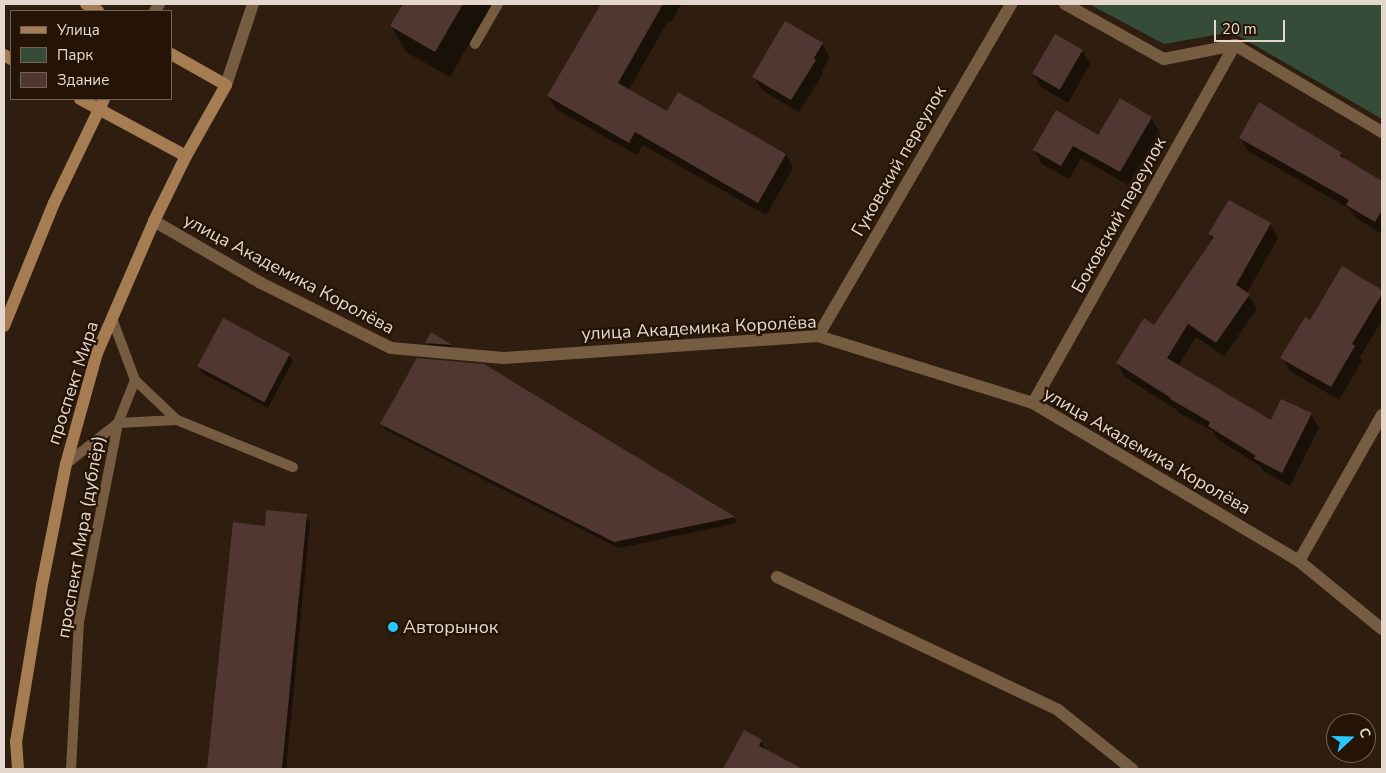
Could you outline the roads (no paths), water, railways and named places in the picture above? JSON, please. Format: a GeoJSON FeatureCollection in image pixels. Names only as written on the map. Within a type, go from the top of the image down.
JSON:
{"type":"FeatureCollection","features":[{"type":"Feature","properties":{"kind":"main road"},"geometry":{"type":"LineString","coordinates":[[172,55],[226,85]]}},
{"type":"Feature","properties":{"kind":"main road","name":"проспект Мира"},"geometry":{"type":"LineString","coordinates":[[18,769],[16,742],[42,585],[66,464],[97,353],[154,221],[186,156],[226,85]]}},
{"type":"Feature","properties":{"kind":"main road"},"geometry":{"type":"LineString","coordinates":[[84,100],[101,104],[186,156]]}},
{"type":"Feature","properties":{"kind":"main road"},"geometry":{"type":"LineString","coordinates":[[4,326],[54,203],[101,104]]}},
{"type":"Feature","properties":{"kind":"street","name":"проспект Мира"},"geometry":{"type":"LineString","coordinates":[[226,85],[253,4]]}},
{"type":"Feature","properties":{"kind":"street","name":"Гуковский переулок"},"geometry":{"type":"LineString","coordinates":[[818,336],[1010,4]]}},
{"type":"Feature","properties":{"kind":"street"},"geometry":{"type":"LineString","coordinates":[[1065,4],[1164,59],[1235,45],[1382,132]]}},
{"type":"Feature","properties":{"kind":"street","name":"Боковский переулок"},"geometry":{"type":"LineString","coordinates":[[1033,403],[1235,45]]}},
{"type":"Feature","properties":{"kind":"street","name":"улица Академика Королёва"},"geometry":{"type":"LineString","coordinates":[[154,221],[261,283],[391,348],[504,358],[818,336],[1033,403],[1300,561],[1382,629]]}},
{"type":"Feature","properties":{"kind":"street"},"geometry":{"type":"LineString","coordinates":[[1300,561],[1382,415]]}},
{"type":"Feature","properties":{"kind":"street"},"geometry":{"type":"LineString","coordinates":[[777,577],[1058,710],[1132,769]]}},
{"type":"Feature","properties":{"kind":"lane"},"geometry":{"type":"LineString","coordinates":[[475,44],[498,4]]}},
{"type":"Feature","properties":{"kind":"lane"},"geometry":{"type":"LineString","coordinates":[[112,318],[135,380],[177,420],[293,468]]}},
{"type":"Feature","properties":{"kind":"lane","name":"проспект Мира (дублёр)"},"geometry":{"type":"LineString","coordinates":[[71,769],[79,622],[118,422],[135,380]]}},
{"type":"Feature","properties":{"kind":"lane"},"geometry":{"type":"LineString","coordinates":[[66,464],[118,422],[177,420]]}},
{"type":"Feature","properties":{"kind":"place","name":"Авторынок"},"geometry":{"type":"Point","coordinates":[393,627]}}]}
